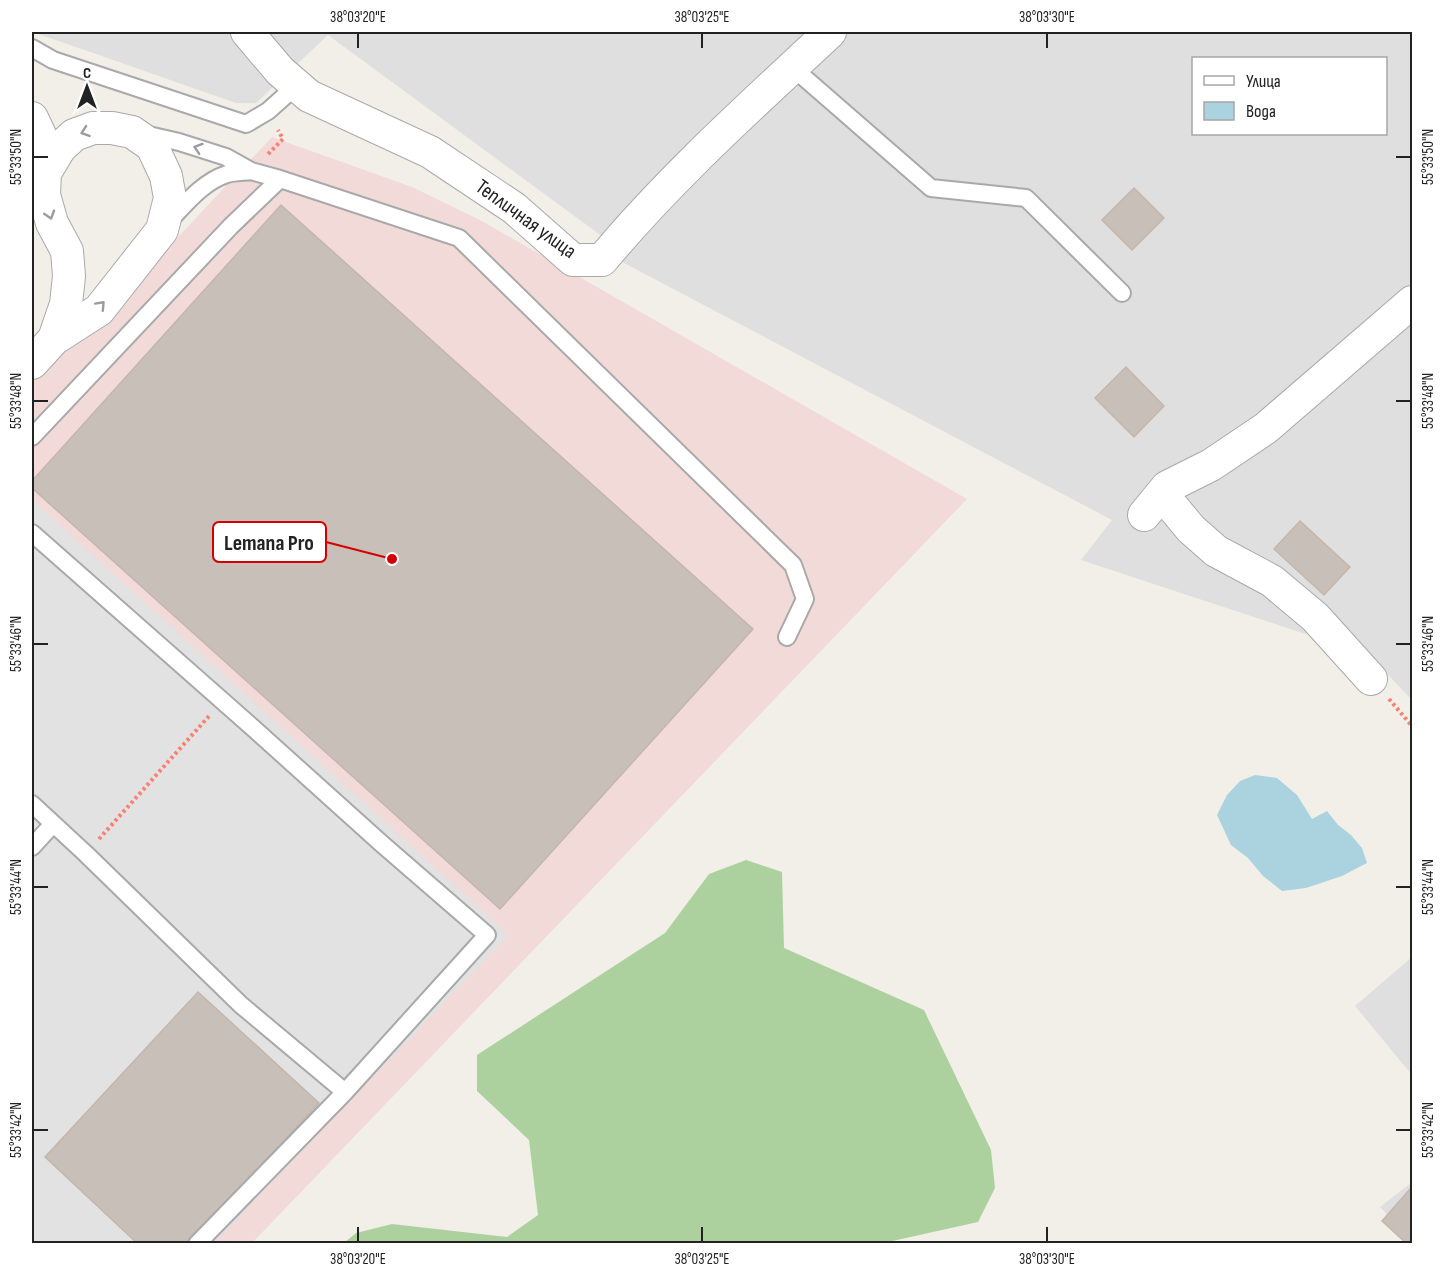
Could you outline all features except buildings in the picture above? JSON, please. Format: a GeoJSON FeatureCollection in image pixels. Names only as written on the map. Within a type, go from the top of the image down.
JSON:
{"type":"FeatureCollection","features":[{"type":"Feature","properties":{"kind":"street","name":"Тепличная улица"},"geometry":{"type":"LineString","coordinates":[[247,32],[280,71],[309,96],[430,152],[514,208],[573,260],[602,260],[620,237],[694,159],[830,32]]}},
{"type":"Feature","properties":{"kind":"street"},"geometry":{"type":"LineString","coordinates":[[32,118],[40,135],[45,173],[44,195],[52,223],[67,250],[69,276],[66,304],[54,339]]}},
{"type":"Feature","properties":{"kind":"street"},"geometry":{"type":"LineString","coordinates":[[32,363],[54,339],[99,310],[162,230],[170,198],[166,176],[152,146],[132,132],[112,128],[93,128],[74,135],[60,148],[45,173]]}},
{"type":"Feature","properties":{"kind":"street"},"geometry":{"type":"LineString","coordinates":[[1371,679],[1315,617],[1272,581],[1216,551],[1191,529],[1153,505],[1167,487],[1211,465],[1266,428],[1413,302]]}},
{"type":"Feature","properties":{"kind":"lane"},"geometry":{"type":"LineString","coordinates":[[32,48],[53,60],[246,124],[268,111],[296,86]]}},
{"type":"Feature","properties":{"kind":"lane"},"geometry":{"type":"LineString","coordinates":[[792,67],[931,188],[1026,198],[1122,293]]}},
{"type":"Feature","properties":{"kind":"lane"},"geometry":{"type":"LineString","coordinates":[[132,132],[154,135],[226,157],[251,171],[459,238],[793,565],[805,599],[787,637]]}},
{"type":"Feature","properties":{"kind":"lane"},"geometry":{"type":"LineString","coordinates":[[162,230],[192,197],[211,181],[228,174],[251,171]]}},
{"type":"Feature","properties":{"kind":"lane"},"geometry":{"type":"LineString","coordinates":[[32,437],[231,226],[280,179]]}},
{"type":"Feature","properties":{"kind":"lane"},"geometry":{"type":"LineString","coordinates":[[32,533],[487,935],[345,1092],[197,1244]]}},
{"type":"Feature","properties":{"kind":"lane"},"geometry":{"type":"LineString","coordinates":[[32,804],[241,1005],[345,1092]]}},
{"type":"Feature","properties":{"kind":"lane"},"geometry":{"type":"LineString","coordinates":[[32,847],[53,824]]}},
{"type":"Feature","properties":{"kind":"path"},"geometry":{"type":"LineString","coordinates":[[1371,679],[1413,726]]}},
{"type":"Feature","properties":{"kind":"path"},"geometry":{"type":"LineString","coordinates":[[86,854],[222,701]]}},
{"type":"Feature","properties":{"kind":"shaded area"},"geometry":{"type":"Polygon","coordinates":[[[33,32],[1412,32],[1412,700],[1369,655],[1081,560],[1112,520],[624,263],[599,234],[328,35],[256,103],[236,103],[33,32]]]}},
{"type":"Feature","properties":{"kind":"shaded area"},"geometry":{"type":"Polygon","coordinates":[[[272,137],[412,187],[480,220],[967,499],[252,1243],[32,1243],[32,381],[117,302],[272,137]]]}},
{"type":"Feature","properties":{"kind":"shaded area"},"geometry":{"type":"Polygon","coordinates":[[[32,500],[509,935],[214,1243],[32,1243],[32,500]]]}},
{"type":"Feature","properties":{"kind":"shaded area"},"geometry":{"type":"Polygon","coordinates":[[[1412,957],[1412,1075],[1355,1006],[1412,957]]]}},
{"type":"Feature","properties":{"kind":"shaded area"},"geometry":{"type":"Polygon","coordinates":[[[1412,1182],[1412,1241],[1380,1207],[1412,1182]]]}},
{"type":"Feature","properties":{"kind":"green space"},"geometry":{"type":"Polygon","coordinates":[[[746,860],[782,872],[784,948],[924,1010],[991,1150],[995,1188],[978,1222],[879,1244],[344,1243],[356,1233],[392,1224],[507,1237],[538,1215],[529,1140],[477,1091],[477,1055],[665,933],[709,874],[746,860]]]}},
{"type":"Feature","properties":{"kind":"water"},"geometry":{"type":"Polygon","coordinates":[[[1255,775],[1277,778],[1297,795],[1312,819],[1327,811],[1362,848],[1367,863],[1342,876],[1306,888],[1282,891],[1231,845],[1217,815],[1227,795],[1240,781],[1255,775]]]}},
{"type":"Feature","properties":{"kind":"place","name":"Lemana Pro"},"geometry":{"type":"Point","coordinates":[392,559]}}]}
